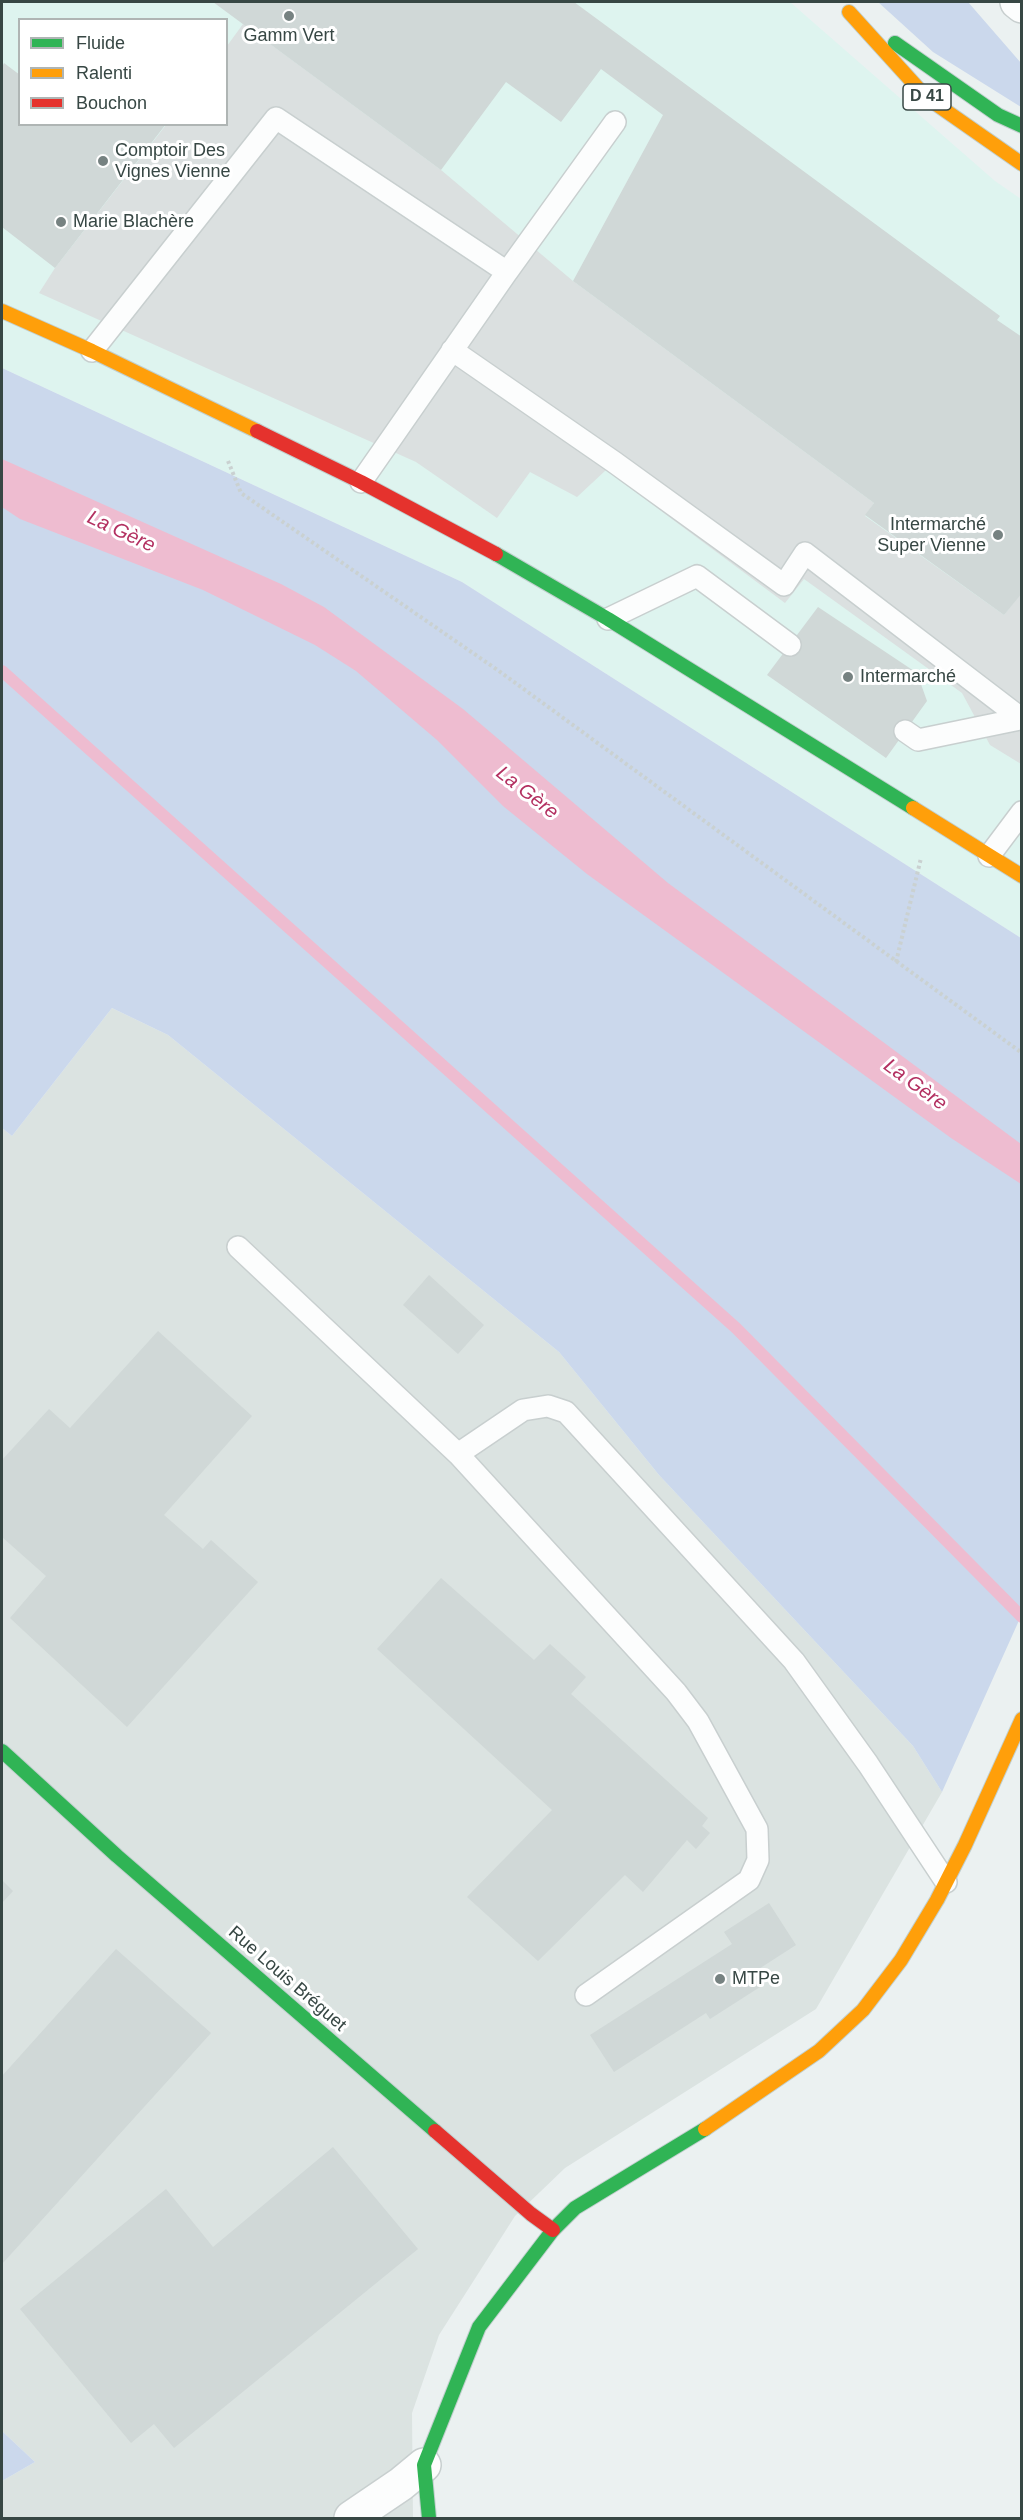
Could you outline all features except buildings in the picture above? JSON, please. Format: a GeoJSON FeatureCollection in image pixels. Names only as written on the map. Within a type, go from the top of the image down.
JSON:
{"type":"FeatureCollection","features":[{"type":"Feature","properties":{"kind":"street","name":"D 41"},"geometry":{"type":"LineString","coordinates":[[837,2],[998,115],[1022,126]]}},
{"type":"Feature","properties":{"kind":"street"},"geometry":{"type":"LineString","coordinates":[[1017,2],[1022,6]]}},
{"type":"Feature","properties":{"kind":"street","name":"D 41"},"geometry":{"type":"LineString","coordinates":[[849,12],[926,96],[1022,164]]}},
{"type":"Feature","properties":{"kind":"street"},"geometry":{"type":"LineString","coordinates":[[2,311],[92,351],[362,482],[482,546],[608,619],[1022,876]]}},
{"type":"Feature","properties":{"kind":"street"},"geometry":{"type":"LineString","coordinates":[[351,2518],[401,2484],[424,2464],[479,2327],[553,2230],[574,2208],[717,2122],[819,2051],[863,2010],[901,1960],[946,1882],[1022,1719]]}},
{"type":"Feature","properties":{"kind":"street","name":"Rue Louis Bréguet"},"geometry":{"type":"LineString","coordinates":[[2,1751],[117,1856],[531,2214],[553,2230]]}},
{"type":"Feature","properties":{"kind":"street"},"geometry":{"type":"LineString","coordinates":[[424,2464],[429,2518]]}},
{"type":"Feature","properties":{"kind":"lane"},"geometry":{"type":"LineString","coordinates":[[92,351],[276,118],[507,272]]}},
{"type":"Feature","properties":{"kind":"lane"},"geometry":{"type":"LineString","coordinates":[[362,482],[452,350],[615,122]]}},
{"type":"Feature","properties":{"kind":"lane"},"geometry":{"type":"LineString","coordinates":[[452,350],[614,462],[784,585],[806,553],[1021,719]]}},
{"type":"Feature","properties":{"kind":"lane"},"geometry":{"type":"LineString","coordinates":[[608,619],[697,576],[790,645]]}},
{"type":"Feature","properties":{"kind":"lane"},"geometry":{"type":"LineString","coordinates":[[905,731],[918,740],[1021,719]]}},
{"type":"Feature","properties":{"kind":"lane"},"geometry":{"type":"LineString","coordinates":[[989,856],[1022,812]]}},
{"type":"Feature","properties":{"kind":"lane"},"geometry":{"type":"LineString","coordinates":[[238,1247],[458,1454],[676,1692],[698,1721],[757,1829],[758,1860],[749,1880],[586,1995]]}},
{"type":"Feature","properties":{"kind":"lane"},"geometry":{"type":"LineString","coordinates":[[458,1454],[523,1410],[548,1406],[566,1412],[794,1661],[868,1764],[946,1882]]}},
{"type":"Feature","properties":{"kind":"path"},"geometry":{"type":"LineString","coordinates":[[228,460],[241,493],[499,671],[1022,1053]]}},
{"type":"Feature","properties":{"kind":"path"},"geometry":{"type":"LineString","coordinates":[[896,962],[930,820]]}},
{"type":"Feature","properties":{"kind":"shaded area"},"geometry":{"type":"Polygon","coordinates":[[[2,2],[790,2],[995,181],[1021,199],[1021,938],[462,582],[2,368],[2,2]]]}},
{"type":"Feature","properties":{"kind":"shaded area"},"geometry":{"type":"Polygon","coordinates":[[[878,2],[968,2],[1021,63],[1021,107],[933,52],[878,2]]]}},
{"type":"Feature","properties":{"kind":"shaded area"},"geometry":{"type":"Polygon","coordinates":[[[243,24],[441,170],[573,281],[874,503],[865,516],[1004,615],[1021,593],[1021,764],[990,745],[962,693],[804,579],[785,603],[606,470],[577,497],[530,472],[497,518],[416,462],[39,293],[55,268],[165,126],[228,126],[228,45],[243,24]]]}},
{"type":"Feature","properties":{"kind":"shaded area"},"geometry":{"type":"Polygon","coordinates":[[[2,368],[462,582],[1021,938],[1021,1616],[942,1792],[913,1746],[659,1475],[559,1352],[168,1035],[112,1008],[12,1136],[2,1128],[2,368]]]}},
{"type":"Feature","properties":{"kind":"shaded area"},"geometry":{"type":"Polygon","coordinates":[[[112,1008],[168,1035],[559,1352],[659,1475],[913,1746],[942,1792],[816,2009],[565,2168],[515,2216],[439,2335],[412,2413],[413,2518],[2,2518],[2,2481],[35,2462],[2,2431],[2,1128],[12,1136],[112,1008]]]}},
{"type":"Feature","properties":{"kind":"shaded area"},"geometry":{"type":"Polygon","coordinates":[[[2,2431],[35,2462],[2,2481],[2,2431]]]}},
{"type":"Feature","properties":{"kind":"water","name":"La Gère"},"geometry":{"type":"Polygon","coordinates":[[[2,459],[281,584],[324,607],[463,709],[668,883],[1021,1144],[1021,1184],[951,1138],[587,874],[503,806],[437,740],[356,671],[315,645],[203,590],[20,519],[2,507],[2,459]]]}},
{"type":"Feature","properties":{"kind":"waterway"},"geometry":{"type":"LineString","coordinates":[[2,671],[736,1328],[1022,1617]]}},
{"type":"Feature","properties":{"kind":"traffic: fast"},"geometry":{"type":"LineString","coordinates":[[895,43],[998,115],[1022,126]]}},
{"type":"Feature","properties":{"kind":"traffic: fast"},"geometry":{"type":"LineString","coordinates":[[496,554],[608,619],[913,808]]}},
{"type":"Feature","properties":{"kind":"traffic: fast"},"geometry":{"type":"LineString","coordinates":[[2,1751],[117,1856],[435,2131]]}},
{"type":"Feature","properties":{"kind":"traffic: fast"},"geometry":{"type":"LineString","coordinates":[[429,2518],[424,2465],[479,2327],[553,2230],[575,2208],[705,2129]]}},
{"type":"Feature","properties":{"kind":"traffic: slow"},"geometry":{"type":"LineString","coordinates":[[849,12],[926,97],[1022,164]]}},
{"type":"Feature","properties":{"kind":"traffic: slow"},"geometry":{"type":"LineString","coordinates":[[2,311],[92,351],[257,431]]}},
{"type":"Feature","properties":{"kind":"traffic: slow"},"geometry":{"type":"LineString","coordinates":[[913,808],[1022,876]]}},
{"type":"Feature","properties":{"kind":"traffic: slow"},"geometry":{"type":"LineString","coordinates":[[705,2129],[819,2051],[863,2010],[901,1960],[937,1900],[965,1845],[1022,1719]]}},
{"type":"Feature","properties":{"kind":"traffic: jam"},"geometry":{"type":"LineString","coordinates":[[257,431],[361,482],[496,554]]}},
{"type":"Feature","properties":{"kind":"traffic: jam"},"geometry":{"type":"LineString","coordinates":[[435,2131],[531,2214],[553,2230]]}},
{"type":"Feature","properties":{"kind":"place","name":"Gamm Vert"},"geometry":{"type":"Point","coordinates":[289,16]}},
{"type":"Feature","properties":{"kind":"place","name":"Comptoir Des Vignes Vienne"},"geometry":{"type":"Point","coordinates":[103,161]}},
{"type":"Feature","properties":{"kind":"place","name":"Marie Blachère"},"geometry":{"type":"Point","coordinates":[61,222]}},
{"type":"Feature","properties":{"kind":"place","name":"Intermarché Super Vienne"},"geometry":{"type":"Point","coordinates":[998,535]}},
{"type":"Feature","properties":{"kind":"place","name":"Intermarché"},"geometry":{"type":"Point","coordinates":[848,677]}},
{"type":"Feature","properties":{"kind":"place","name":"MTPe"},"geometry":{"type":"Point","coordinates":[720,1979]}}]}
